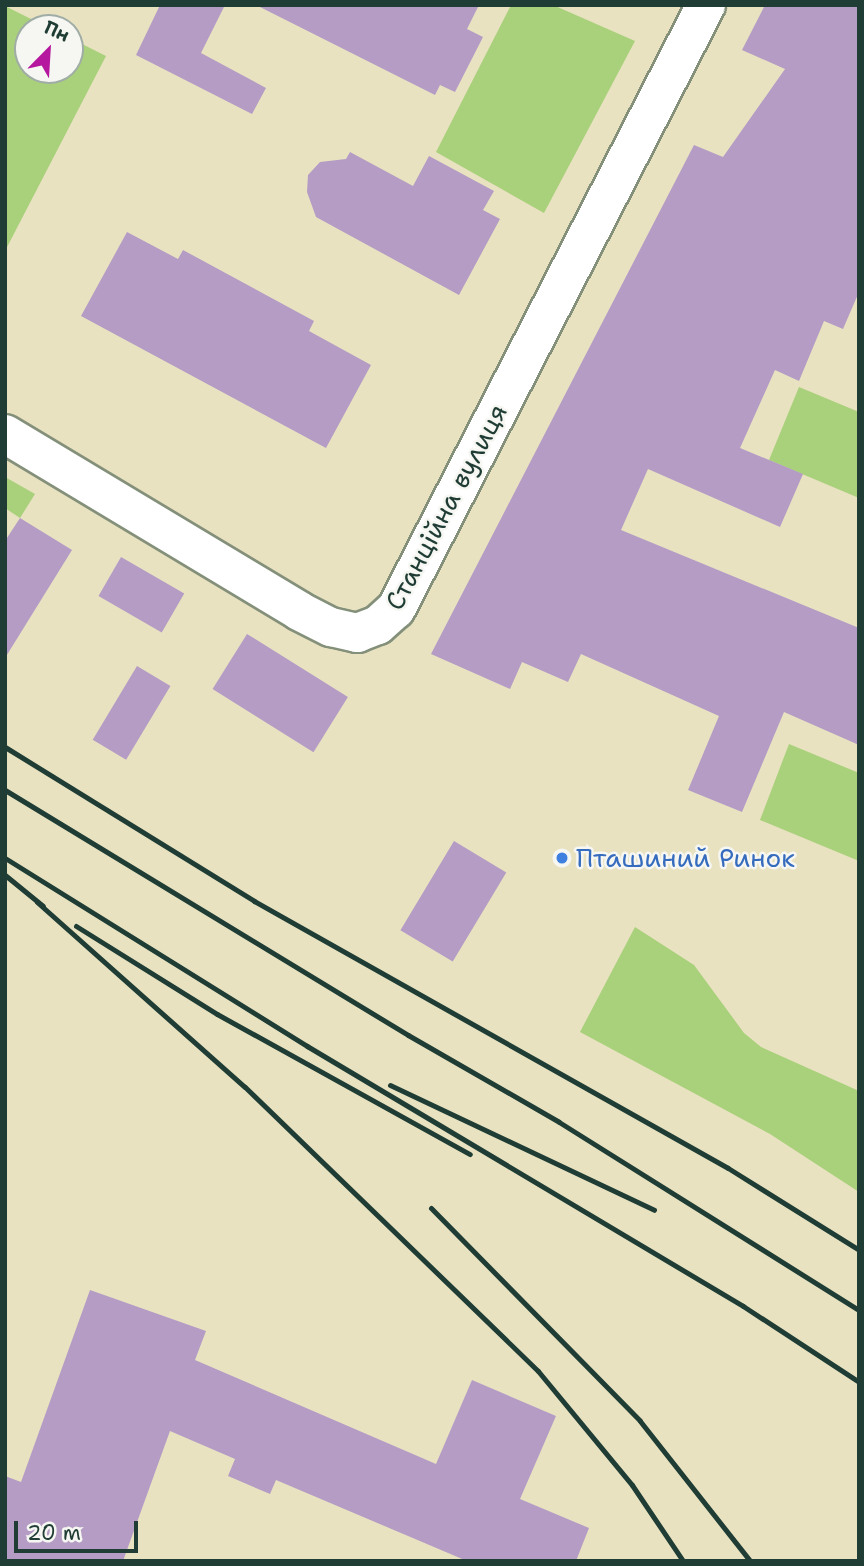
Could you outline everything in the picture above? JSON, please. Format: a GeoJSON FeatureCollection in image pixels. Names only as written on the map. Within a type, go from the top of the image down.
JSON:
{"type":"FeatureCollection","features":[{"type":"Feature","properties":{"kind":"street","name":"Станційна вулиця"},"geometry":{"type":"LineString","coordinates":[[5,434],[299,611],[331,627],[357,633],[378,625],[396,609],[706,5]]}},
{"type":"Feature","properties":{"kind":"green space"},"geometry":{"type":"Polygon","coordinates":[[[511,5],[553,5],[635,41],[544,213],[436,152],[511,5]]]}},
{"type":"Feature","properties":{"kind":"green space"},"geometry":{"type":"Polygon","coordinates":[[[5,6],[21,14],[14,14],[14,84],[84,84],[84,45],[106,56],[5,251],[5,6]]]}},
{"type":"Feature","properties":{"kind":"green space"},"geometry":{"type":"Polygon","coordinates":[[[799,387],[859,412],[859,498],[769,460],[799,387]]]}},
{"type":"Feature","properties":{"kind":"green space"},"geometry":{"type":"Polygon","coordinates":[[[5,477],[35,494],[20,518],[5,508],[5,477]]]}},
{"type":"Feature","properties":{"kind":"green space"},"geometry":{"type":"Polygon","coordinates":[[[789,744],[859,773],[859,861],[760,820],[789,744]]]}},
{"type":"Feature","properties":{"kind":"green space"},"geometry":{"type":"Polygon","coordinates":[[[635,927],[694,965],[744,1033],[761,1047],[859,1091],[859,1192],[770,1134],[580,1032],[635,927]]]}},
{"type":"Feature","properties":{"kind":"building"},"geometry":{"type":"Polygon","coordinates":[[[160,5],[225,5],[201,53],[266,88],[252,114],[136,55],[160,5]]]}},
{"type":"Feature","properties":{"kind":"building"},"geometry":{"type":"Polygon","coordinates":[[[256,5],[479,5],[467,29],[483,37],[455,92],[440,85],[435,95],[256,5]]]}},
{"type":"Feature","properties":{"kind":"building"},"geometry":{"type":"Polygon","coordinates":[[[765,5],[859,5],[859,292],[843,329],[824,321],[799,381],[775,370],[740,448],[803,474],[780,527],[648,469],[621,530],[859,628],[859,745],[784,712],[742,812],[688,790],[719,716],[581,654],[568,682],[522,662],[510,689],[431,654],[694,145],[723,157],[785,69],[742,50],[765,5]]]}},
{"type":"Feature","properties":{"kind":"building"},"geometry":{"type":"Polygon","coordinates":[[[350,152],[413,186],[429,156],[494,191],[483,210],[500,219],[459,295],[316,217],[307,192],[308,175],[320,162],[346,159],[350,152]]]}},
{"type":"Feature","properties":{"kind":"building"},"geometry":{"type":"Polygon","coordinates":[[[127,232],[178,259],[183,250],[314,321],[309,331],[371,365],[326,448],[81,316],[127,232]]]}},
{"type":"Feature","properties":{"kind":"building"},"geometry":{"type":"Polygon","coordinates":[[[20,518],[72,550],[5,658],[5,541],[20,518]]]}},
{"type":"Feature","properties":{"kind":"building"},"geometry":{"type":"Polygon","coordinates":[[[121,557],[184,594],[162,632],[98,596],[121,557]]]}},
{"type":"Feature","properties":{"kind":"building"},"geometry":{"type":"Polygon","coordinates":[[[247,634],[348,697],[313,752],[213,689],[247,634]]]}},
{"type":"Feature","properties":{"kind":"building"},"geometry":{"type":"Polygon","coordinates":[[[137,666],[170,686],[126,760],[93,740],[137,666]]]}},
{"type":"Feature","properties":{"kind":"building"},"geometry":{"type":"Polygon","coordinates":[[[454,841],[506,872],[453,962],[400,930],[454,841]]]}},
{"type":"Feature","properties":{"kind":"building"},"geometry":{"type":"Polygon","coordinates":[[[90,1290],[206,1331],[195,1360],[436,1464],[472,1380],[556,1416],[520,1499],[589,1528],[576,1561],[467,1561],[276,1480],[270,1494],[228,1476],[235,1459],[170,1431],[123,1561],[5,1561],[5,1476],[21,1482],[90,1290]]]}},
{"type":"Feature","properties":{"kind":"railway"},"geometry":{"type":"LineString","coordinates":[[5,747],[254,901],[728,1168],[859,1250]]}},
{"type":"Feature","properties":{"kind":"railway"},"geometry":{"type":"LineString","coordinates":[[5,790],[408,1035],[559,1122],[859,1310]]}},
{"type":"Feature","properties":{"kind":"railway"},"geometry":{"type":"LineString","coordinates":[[5,858],[307,1046],[743,1306],[859,1382]]}},
{"type":"Feature","properties":{"kind":"railway"},"geometry":{"type":"LineString","coordinates":[[5,875],[43,906]]}},
{"type":"Feature","properties":{"kind":"railway"},"geometry":{"type":"LineString","coordinates":[[37,902],[245,1087],[538,1371],[632,1485],[683,1561]]}},
{"type":"Feature","properties":{"kind":"railway"},"geometry":{"type":"LineString","coordinates":[[76,926],[217,1014],[470,1154]]}},
{"type":"Feature","properties":{"kind":"railway"},"geometry":{"type":"LineString","coordinates":[[390,1085],[654,1210]]}},
{"type":"Feature","properties":{"kind":"railway"},"geometry":{"type":"LineString","coordinates":[[431,1208],[640,1421],[750,1561]]}},
{"type":"Feature","properties":{"kind":"place","name":"Пташиний Ринок"},"geometry":{"type":"Point","coordinates":[562,858]}}]}
